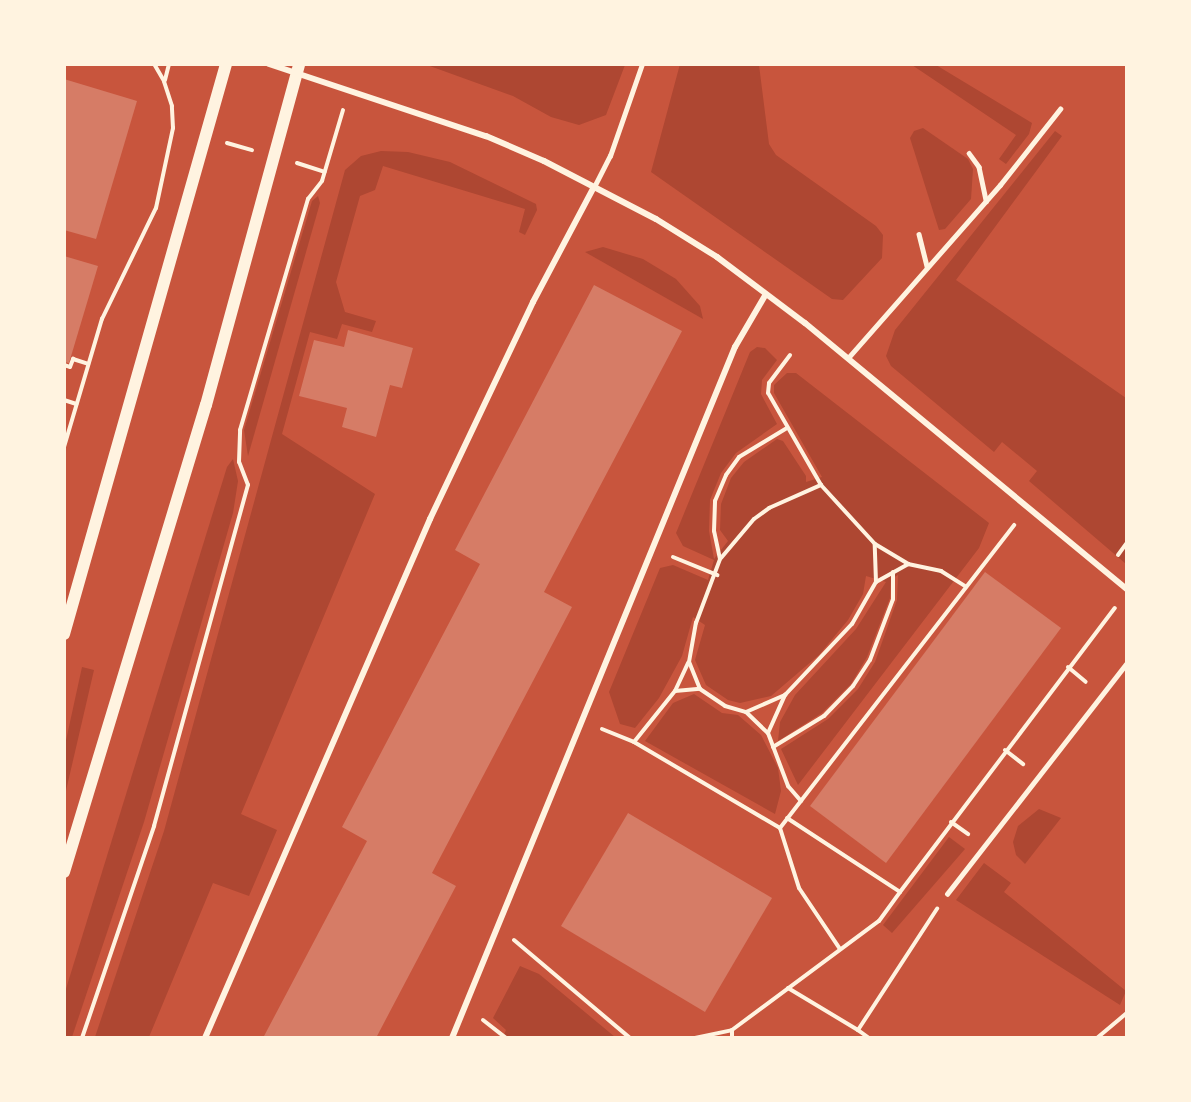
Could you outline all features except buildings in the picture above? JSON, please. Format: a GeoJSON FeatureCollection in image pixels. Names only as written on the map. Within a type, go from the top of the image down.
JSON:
{"type":"FeatureCollection","features":[{"type":"Feature","properties":{"kind":"main road"},"geometry":{"type":"LineString","coordinates":[[64,634],[226,64]]}},
{"type":"Feature","properties":{"kind":"main road"},"geometry":{"type":"LineString","coordinates":[[64,872],[206,405],[298,69]]}},
{"type":"Feature","properties":{"kind":"street"},"geometry":{"type":"LineString","coordinates":[[269,64],[298,69],[486,136],[594,187],[707,250],[848,357],[1126,589]]}},
{"type":"Feature","properties":{"kind":"street"},"geometry":{"type":"LineString","coordinates":[[206,1038],[430,519],[594,187]]}},
{"type":"Feature","properties":{"kind":"street"},"geometry":{"type":"LineString","coordinates":[[452,1038],[735,346],[766,294]]}},
{"type":"Feature","properties":{"kind":"lane"},"geometry":{"type":"LineString","coordinates":[[594,187],[610,156],[642,64]]}},
{"type":"Feature","properties":{"kind":"lane"},"geometry":{"type":"LineString","coordinates":[[848,357],[986,201],[1059,109]]}},
{"type":"Feature","properties":{"kind":"lane"},"geometry":{"type":"LineString","coordinates":[[969,153],[979,166],[986,201]]}},
{"type":"Feature","properties":{"kind":"lane"},"geometry":{"type":"LineString","coordinates":[[919,234],[927,267]]}},
{"type":"Feature","properties":{"kind":"lane"},"geometry":{"type":"LineString","coordinates":[[948,894],[1126,664]]}},
{"type":"Feature","properties":{"kind":"path"},"geometry":{"type":"LineString","coordinates":[[64,447],[102,319],[156,208],[173,128],[172,106],[164,81],[154,64]]}},
{"type":"Feature","properties":{"kind":"path"},"geometry":{"type":"LineString","coordinates":[[164,81],[169,64]]}},
{"type":"Feature","properties":{"kind":"path"},"geometry":{"type":"LineString","coordinates":[[82,1038],[154,826],[248,485],[239,462],[240,430],[308,199],[322,181],[332,147]]}},
{"type":"Feature","properties":{"kind":"path"},"geometry":{"type":"LineString","coordinates":[[790,356],[769,383],[768,393],[821,485],[875,544],[908,564],[941,571],[964,586]]}},
{"type":"Feature","properties":{"kind":"path"},"geometry":{"type":"LineString","coordinates":[[64,365],[70,367],[73,359],[88,364]]}},
{"type":"Feature","properties":{"kind":"path"},"geometry":{"type":"LineString","coordinates":[[64,400],[76,404]]}},
{"type":"Feature","properties":{"kind":"path"},"geometry":{"type":"LineString","coordinates":[[634,742],[675,691],[689,662],[696,623],[717,575],[720,559],[714,531],[715,501],[726,475],[739,457],[787,428]]}},
{"type":"Feature","properties":{"kind":"path"},"geometry":{"type":"LineString","coordinates":[[720,559],[754,519],[769,508],[821,485]]}},
{"type":"Feature","properties":{"kind":"path"},"geometry":{"type":"LineString","coordinates":[[780,828],[964,586],[1028,507]]}},
{"type":"Feature","properties":{"kind":"path"},"geometry":{"type":"LineString","coordinates":[[875,544],[876,582]]}},
{"type":"Feature","properties":{"kind":"path"},"geometry":{"type":"LineString","coordinates":[[652,549],[717,575]]}},
{"type":"Feature","properties":{"kind":"path"},"geometry":{"type":"LineString","coordinates":[[768,733],[785,695],[852,624],[876,582],[908,564]]}},
{"type":"Feature","properties":{"kind":"path"},"geometry":{"type":"LineString","coordinates":[[773,747],[824,716],[853,686],[870,660],[893,598],[893,572]]}},
{"type":"Feature","properties":{"kind":"path"},"geometry":{"type":"LineString","coordinates":[[695,1038],[732,1030],[879,921],[1119,602]]}},
{"type":"Feature","properties":{"kind":"path"},"geometry":{"type":"LineString","coordinates":[[689,662],[700,689],[725,706],[746,712],[768,733],[788,786],[801,801]]}},
{"type":"Feature","properties":{"kind":"path"},"geometry":{"type":"LineString","coordinates":[[675,691],[700,689]]}},
{"type":"Feature","properties":{"kind":"path"},"geometry":{"type":"LineString","coordinates":[[746,712],[785,695]]}},
{"type":"Feature","properties":{"kind":"path"},"geometry":{"type":"LineString","coordinates":[[582,721],[634,742],[780,828],[799,888],[840,949]]}},
{"type":"Feature","properties":{"kind":"path"},"geometry":{"type":"LineString","coordinates":[[787,818],[900,892]]}},
{"type":"Feature","properties":{"kind":"path"},"geometry":{"type":"LineString","coordinates":[[858,1030],[948,894]]}},
{"type":"Feature","properties":{"kind":"path"},"geometry":{"type":"LineString","coordinates":[[496,932],[519,942],[630,1038]]}},
{"type":"Feature","properties":{"kind":"path"},"geometry":{"type":"LineString","coordinates":[[788,988],[869,1038]]}},
{"type":"Feature","properties":{"kind":"path"},"geometry":{"type":"LineString","coordinates":[[463,1012],[487,1022],[506,1038]]}},
{"type":"Feature","properties":{"kind":"path"},"geometry":{"type":"LineString","coordinates":[[1097,1038],[1126,1014]]}},
{"type":"Feature","properties":{"kind":"path"},"geometry":{"type":"LineString","coordinates":[[732,1030],[732,1038]]}},
{"type":"Feature","properties":{"kind":"shaded area"},"geometry":{"type":"Polygon","coordinates":[[[680,64],[759,65],[769,144],[776,155],[876,226],[883,235],[882,258],[843,300],[832,299],[651,172],[680,64]]]}},
{"type":"Feature","properties":{"kind":"shaded area"},"geometry":{"type":"Polygon","coordinates":[[[427,65],[625,65],[606,115],[579,125],[551,117],[513,96],[427,65]]]}},
{"type":"Feature","properties":{"kind":"shaded area"},"geometry":{"type":"Polygon","coordinates":[[[912,65],[936,65],[1032,123],[1029,134],[1006,164],[999,159],[1016,135],[912,65]]]}},
{"type":"Feature","properties":{"kind":"shaded area"},"geometry":{"type":"Polygon","coordinates":[[[923,128],[968,159],[973,169],[971,199],[945,229],[939,230],[910,138],[914,131],[923,128]]]}},
{"type":"Feature","properties":{"kind":"shaded area"},"geometry":{"type":"Polygon","coordinates":[[[1055,131],[1062,136],[956,280],[1126,398],[1126,564],[1029,481],[1037,471],[1002,442],[994,452],[891,366],[886,356],[895,330],[1055,131]]]}},
{"type":"Feature","properties":{"kind":"shaded area"},"geometry":{"type":"Polygon","coordinates":[[[381,151],[408,152],[450,162],[536,204],[537,210],[525,235],[519,232],[525,209],[383,166],[375,190],[360,196],[336,282],[345,312],[376,321],[372,332],[342,324],[337,339],[310,332],[282,434],[375,494],[241,814],[277,830],[249,896],[213,883],[149,1037],[95,1037],[164,831],[345,170],[361,156],[381,151]]]}},
{"type":"Feature","properties":{"kind":"shaded area"},"geometry":{"type":"Polygon","coordinates":[[[318,196],[320,203],[248,456],[244,430],[312,201],[318,196]]]}},
{"type":"Feature","properties":{"kind":"shaded area"},"geometry":{"type":"Polygon","coordinates":[[[603,247],[643,259],[676,279],[700,306],[703,319],[585,252],[603,247]]]}},
{"type":"Feature","properties":{"kind":"shaded area"},"geometry":{"type":"Polygon","coordinates":[[[757,347],[765,348],[777,360],[762,380],[761,394],[777,424],[736,453],[721,473],[710,500],[709,531],[714,559],[728,541],[720,530],[721,504],[731,478],[744,462],[777,439],[783,441],[806,476],[806,482],[822,477],[774,393],[774,385],[787,373],[796,373],[989,523],[979,548],[798,785],[781,749],[828,719],[858,689],[875,662],[897,600],[898,575],[891,579],[890,598],[867,657],[851,684],[822,713],[778,741],[780,722],[795,695],[856,629],[886,582],[866,576],[863,594],[848,620],[819,655],[771,696],[740,703],[728,700],[706,685],[695,660],[705,625],[693,617],[682,656],[659,698],[635,728],[620,724],[609,692],[660,568],[673,565],[708,580],[714,560],[683,546],[676,533],[750,352],[757,347]]]}},
{"type":"Feature","properties":{"kind":"shaded area"},"geometry":{"type":"Polygon","coordinates":[[[233,459],[238,481],[233,513],[144,822],[72,1037],[65,1037],[65,992],[227,467],[233,459]]]}},
{"type":"Feature","properties":{"kind":"shaded area"},"geometry":{"type":"Polygon","coordinates":[[[82,667],[94,670],[65,795],[65,745],[82,667]]]}},
{"type":"Feature","properties":{"kind":"shaded area"},"geometry":{"type":"Polygon","coordinates":[[[694,694],[722,713],[738,715],[761,735],[778,768],[781,791],[775,814],[645,741],[673,703],[694,694]]]}},
{"type":"Feature","properties":{"kind":"shaded area"},"geometry":{"type":"Polygon","coordinates":[[[1039,809],[1061,818],[1025,864],[1016,855],[1013,842],[1018,826],[1039,809]]]}},
{"type":"Feature","properties":{"kind":"shaded area"},"geometry":{"type":"Polygon","coordinates":[[[949,837],[965,849],[892,933],[883,925],[949,837]]]}},
{"type":"Feature","properties":{"kind":"shaded area"},"geometry":{"type":"Polygon","coordinates":[[[984,863],[1011,883],[1004,892],[1126,991],[1120,1005],[956,900],[984,863]]]}},
{"type":"Feature","properties":{"kind":"shaded area"},"geometry":{"type":"Polygon","coordinates":[[[520,966],[539,974],[615,1037],[503,1037],[506,1030],[493,1018],[520,966]]]}}]}
